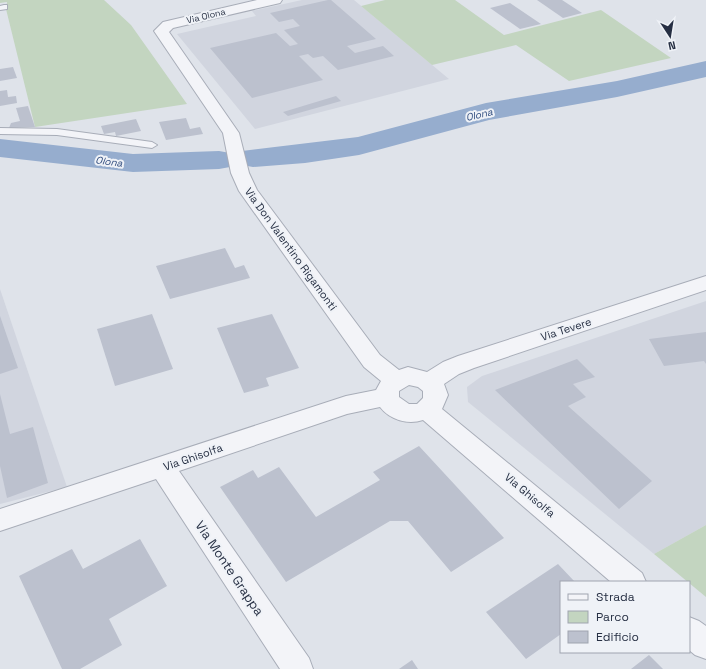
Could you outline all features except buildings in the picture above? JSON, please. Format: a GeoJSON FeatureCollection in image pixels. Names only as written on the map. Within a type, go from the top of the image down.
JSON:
{"type":"FeatureCollection","features":[{"type":"Feature","properties":{"kind":"street","name":"Via Olona"},"geometry":{"type":"LineString","coordinates":[[162,29],[168,25],[275,0]]}},
{"type":"Feature","properties":{"kind":"street","name":"Via Don Valentino Rigamonti"},"geometry":{"type":"LineString","coordinates":[[162,29],[162,34],[227,126],[234,141],[240,173],[248,191],[372,361],[372,380],[374,385],[390,390]]}},
{"type":"Feature","properties":{"kind":"street","name":"Via Tevere"},"geometry":{"type":"LineString","coordinates":[[428,382],[451,368],[466,362],[706,283]]}},
{"type":"Feature","properties":{"kind":"street"},"geometry":{"type":"LineString","coordinates":[[408,376],[422,378],[428,382],[436,393],[436,399],[433,405],[427,410],[411,413],[402,412],[395,408],[390,390],[408,376]]}},
{"type":"Feature","properties":{"kind":"street","name":"Via Ghisolfa"},"geometry":{"type":"LineString","coordinates":[[0,520],[390,390]]}},
{"type":"Feature","properties":{"kind":"street","name":"Via Ghisolfa"},"geometry":{"type":"LineString","coordinates":[[427,410],[631,581]]}},
{"type":"Feature","properties":{"kind":"street","name":"Via Monte Grappa"},"geometry":{"type":"LineString","coordinates":[[162,467],[298,669]]}},
{"type":"Feature","properties":{"kind":"street"},"geometry":{"type":"LineString","coordinates":[[690,632],[706,645]]}},
{"type":"Feature","properties":{"kind":"lane"},"geometry":{"type":"LineString","coordinates":[[0,131],[58,132],[152,145]]}},
{"type":"Feature","properties":{"kind":"shaded area"},"geometry":{"type":"Polygon","coordinates":[[[302,0],[354,0],[449,79],[255,129],[177,34],[256,16],[252,11],[302,0]]]}},
{"type":"Feature","properties":{"kind":"shaded area"},"geometry":{"type":"Polygon","coordinates":[[[0,289],[67,487],[0,504],[0,289]]]}},
{"type":"Feature","properties":{"kind":"shaded area"},"geometry":{"type":"Polygon","coordinates":[[[706,301],[706,525],[654,554],[468,402],[467,387],[482,376],[706,301]]]}},
{"type":"Feature","properties":{"kind":"green space"},"geometry":{"type":"Polygon","coordinates":[[[0,0],[104,0],[131,25],[187,104],[35,127],[6,9],[7,2],[0,3],[0,0]]]}},
{"type":"Feature","properties":{"kind":"green space"},"geometry":{"type":"Polygon","coordinates":[[[385,0],[455,0],[504,35],[601,10],[671,58],[569,81],[516,45],[432,65],[361,6],[385,0]]]}},
{"type":"Feature","properties":{"kind":"green space"},"geometry":{"type":"Polygon","coordinates":[[[706,525],[706,597],[690,584],[690,581],[687,581],[654,554],[706,525]]]}},
{"type":"Feature","properties":{"kind":"waterway","name":"Olona"},"geometry":{"type":"LineString","coordinates":[[253,158],[305,154],[359,146],[486,112],[617,89],[706,69]]}},
{"type":"Feature","properties":{"kind":"waterway","name":"Olona"},"geometry":{"type":"LineString","coordinates":[[0,148],[133,163],[219,160]]}}]}
